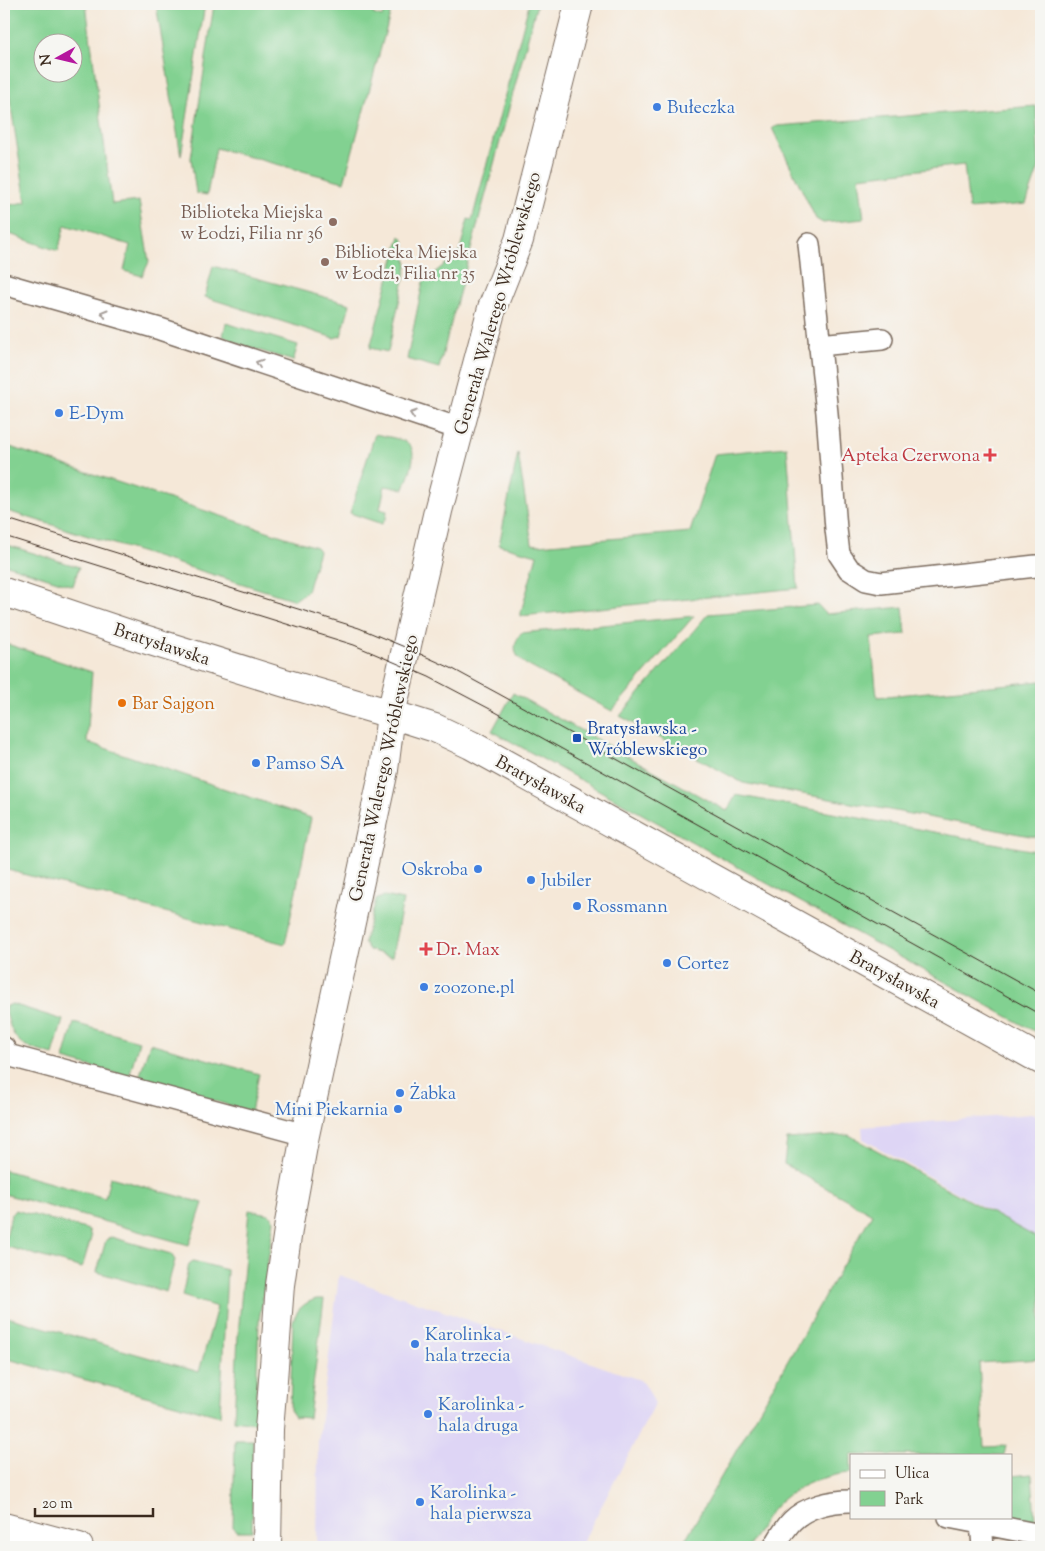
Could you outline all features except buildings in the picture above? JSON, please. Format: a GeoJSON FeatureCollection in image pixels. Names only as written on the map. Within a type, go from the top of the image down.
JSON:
{"type":"FeatureCollection","features":[{"type":"Feature","properties":{"kind":"street","name":"Generała Walerego Wróblewskiego"},"geometry":{"type":"LineString","coordinates":[[267,1547],[269,1428],[280,1285],[288,1224],[304,1135],[384,770],[391,714],[438,511],[492,308],[518,240],[579,4]]}},
{"type":"Feature","properties":{"kind":"street","name":"Bratysławska"},"geometry":{"type":"LineString","coordinates":[[4,592],[141,638],[435,728],[471,745],[1041,1060]]}},
{"type":"Feature","properties":{"kind":"street"},"geometry":{"type":"LineString","coordinates":[[4,1527],[79,1547]]}},
{"type":"Feature","properties":{"kind":"lane"},"geometry":{"type":"LineString","coordinates":[[809,244],[836,529],[839,554],[848,569],[866,580],[881,583],[1041,566]]}},
{"type":"Feature","properties":{"kind":"lane"},"geometry":{"type":"LineString","coordinates":[[4,284],[160,329],[460,429]]}},
{"type":"Feature","properties":{"kind":"lane"},"geometry":{"type":"LineString","coordinates":[[819,345],[882,339]]}},
{"type":"Feature","properties":{"kind":"lane"},"geometry":{"type":"LineString","coordinates":[[4,1048],[11,1056],[304,1135]]}},
{"type":"Feature","properties":{"kind":"lane"},"geometry":{"type":"LineString","coordinates":[[774,1547],[791,1522],[801,1514],[820,1505],[850,1501]]}},
{"type":"Feature","properties":{"kind":"lane"},"geometry":{"type":"LineString","coordinates":[[954,1518],[1041,1535]]}},
{"type":"Feature","properties":{"kind":"lane"},"geometry":{"type":"LineString","coordinates":[[981,1523],[983,1547]]}},
{"type":"Feature","properties":{"kind":"shaded area"},"geometry":{"type":"Polygon","coordinates":[[[1032,1114],[1041,1119],[1041,1240],[863,1139],[862,1127],[1032,1114]]]}},
{"type":"Feature","properties":{"kind":"shaded area"},"geometry":{"type":"Polygon","coordinates":[[[339,1275],[640,1380],[648,1389],[655,1404],[580,1547],[317,1547],[318,1443],[339,1275]]]}},
{"type":"Feature","properties":{"kind":"green space"},"geometry":{"type":"Polygon","coordinates":[[[4,4],[86,4],[112,204],[139,201],[149,262],[142,276],[124,271],[130,245],[65,225],[58,251],[4,232],[4,206],[26,202],[4,62],[4,4]]]}},
{"type":"Feature","properties":{"kind":"green space"},"geometry":{"type":"Polygon","coordinates":[[[156,4],[205,4],[181,156],[156,4]]]}},
{"type":"Feature","properties":{"kind":"green space"},"geometry":{"type":"Polygon","coordinates":[[[214,4],[375,4],[373,14],[382,17],[386,4],[393,4],[344,182],[216,148],[207,195],[196,193],[191,158],[214,4]]]}},
{"type":"Feature","properties":{"kind":"green space"},"geometry":{"type":"Polygon","coordinates":[[[529,4],[537,4],[439,368],[407,359],[423,282],[459,253],[468,219],[472,220],[529,4]]]}},
{"type":"Feature","properties":{"kind":"green space"},"geometry":{"type":"Polygon","coordinates":[[[1036,106],[1039,167],[1026,204],[969,209],[964,165],[859,177],[864,219],[823,223],[816,219],[772,128],[777,126],[1036,106]]]}},
{"type":"Feature","properties":{"kind":"green space"},"geometry":{"type":"Polygon","coordinates":[[[400,236],[404,240],[407,266],[388,352],[370,348],[400,236]]]}},
{"type":"Feature","properties":{"kind":"green space"},"geometry":{"type":"Polygon","coordinates":[[[213,266],[350,304],[341,336],[334,338],[205,297],[213,266]]]}},
{"type":"Feature","properties":{"kind":"green space"},"geometry":{"type":"Polygon","coordinates":[[[226,323],[298,345],[293,361],[242,345],[223,336],[226,323]]]}},
{"type":"Feature","properties":{"kind":"green space"},"geometry":{"type":"Polygon","coordinates":[[[375,434],[406,442],[413,451],[412,464],[404,489],[385,486],[380,509],[387,511],[386,518],[382,524],[350,513],[375,434]]]}},
{"type":"Feature","properties":{"kind":"green space"},"geometry":{"type":"Polygon","coordinates":[[[4,445],[316,547],[319,551],[307,591],[295,600],[4,510],[4,445]]]}},
{"type":"Feature","properties":{"kind":"green space"},"geometry":{"type":"Polygon","coordinates":[[[787,447],[798,588],[521,616],[537,555],[499,545],[518,453],[532,544],[538,545],[690,532],[715,454],[787,447]]]}},
{"type":"Feature","properties":{"kind":"green space"},"geometry":{"type":"Polygon","coordinates":[[[4,544],[79,567],[73,586],[4,564],[4,544]]]}},
{"type":"Feature","properties":{"kind":"green space"},"geometry":{"type":"Polygon","coordinates":[[[818,605],[826,614],[903,607],[906,634],[871,637],[877,697],[1041,681],[1041,838],[743,783],[620,716],[708,614],[818,605]]]}},
{"type":"Feature","properties":{"kind":"green space"},"geometry":{"type":"Polygon","coordinates":[[[694,616],[612,711],[522,662],[515,650],[516,642],[521,633],[694,616]]]}},
{"type":"Feature","properties":{"kind":"green space"},"geometry":{"type":"Polygon","coordinates":[[[4,643],[92,672],[87,742],[311,818],[285,944],[4,869],[4,643]]]}},
{"type":"Feature","properties":{"kind":"green space"},"geometry":{"type":"Polygon","coordinates":[[[513,693],[727,811],[736,795],[1041,852],[1041,1035],[492,731],[513,693]]]}},
{"type":"Feature","properties":{"kind":"green space"},"geometry":{"type":"Polygon","coordinates":[[[384,896],[403,900],[392,957],[369,950],[364,942],[376,900],[384,896]]]}},
{"type":"Feature","properties":{"kind":"green space"},"geometry":{"type":"Polygon","coordinates":[[[12,1004],[63,1020],[53,1055],[32,1048],[19,1041],[11,1029],[5,1007],[12,1004]]]}},
{"type":"Feature","properties":{"kind":"green space"},"geometry":{"type":"Polygon","coordinates":[[[74,1023],[139,1041],[129,1077],[64,1059],[74,1023]]]}},
{"type":"Feature","properties":{"kind":"green space"},"geometry":{"type":"Polygon","coordinates":[[[150,1043],[259,1074],[251,1112],[139,1078],[150,1043]]]}},
{"type":"Feature","properties":{"kind":"green space"},"geometry":{"type":"Polygon","coordinates":[[[849,1135],[1041,1240],[1041,1359],[979,1363],[984,1447],[1006,1446],[1004,1454],[850,1454],[850,1473],[817,1480],[785,1497],[769,1514],[749,1547],[681,1547],[872,1214],[784,1164],[787,1139],[849,1135]]]}},
{"type":"Feature","properties":{"kind":"green space"},"geometry":{"type":"Polygon","coordinates":[[[4,1170],[105,1198],[110,1177],[203,1203],[189,1245],[4,1194],[4,1170]]]}},
{"type":"Feature","properties":{"kind":"green space"},"geometry":{"type":"Polygon","coordinates":[[[15,1210],[89,1230],[91,1238],[82,1268],[4,1246],[11,1215],[15,1210]]]}},
{"type":"Feature","properties":{"kind":"green space"},"geometry":{"type":"Polygon","coordinates":[[[249,1210],[269,1214],[274,1220],[259,1321],[255,1423],[234,1420],[238,1335],[249,1210]]]}},
{"type":"Feature","properties":{"kind":"green space"},"geometry":{"type":"Polygon","coordinates":[[[111,1237],[171,1254],[175,1260],[166,1292],[97,1272],[106,1240],[111,1237]]]}},
{"type":"Feature","properties":{"kind":"green space"},"geometry":{"type":"Polygon","coordinates":[[[193,1261],[227,1270],[220,1416],[4,1358],[4,1316],[199,1372],[217,1307],[182,1296],[189,1264],[193,1261]]]}},
{"type":"Feature","properties":{"kind":"green space"},"geometry":{"type":"Polygon","coordinates":[[[316,1299],[324,1299],[309,1418],[295,1417],[290,1410],[293,1321],[301,1307],[316,1299]]]}},
{"type":"Feature","properties":{"kind":"green space"},"geometry":{"type":"Polygon","coordinates":[[[235,1440],[253,1440],[252,1531],[237,1531],[233,1527],[235,1440]]]}},
{"type":"Feature","properties":{"kind":"green space"},"geometry":{"type":"Polygon","coordinates":[[[1032,1474],[1035,1520],[1012,1517],[1012,1476],[1032,1474]]]}},
{"type":"Feature","properties":{"kind":"tram line"},"geometry":{"type":"LineString","coordinates":[[4,518],[359,628],[451,668],[1041,994]]}},
{"type":"Feature","properties":{"kind":"tram line"},"geometry":{"type":"LineString","coordinates":[[4,536],[354,645],[429,677],[1041,1015]]}},
{"type":"Feature","properties":{"kind":"place","name":"Bułeczka"},"geometry":{"type":"Point","coordinates":[657,107]}},
{"type":"Feature","properties":{"kind":"place","name":"Biblioteka Miejska w Łodzi, Filia nr 36"},"geometry":{"type":"Point","coordinates":[333,222]}},
{"type":"Feature","properties":{"kind":"place","name":"Biblioteka Miejska w Łodzi, Filia nr 35"},"geometry":{"type":"Point","coordinates":[325,262]}},
{"type":"Feature","properties":{"kind":"place","name":"E-Dym"},"geometry":{"type":"Point","coordinates":[59,413]}},
{"type":"Feature","properties":{"kind":"place","name":"Apteka Czerwona"},"geometry":{"type":"Point","coordinates":[990,455]}},
{"type":"Feature","properties":{"kind":"place","name":"Bar Sajgon"},"geometry":{"type":"Point","coordinates":[122,703]}},
{"type":"Feature","properties":{"kind":"place","name":"Bratysławska - Wróblewskiego"},"geometry":{"type":"Point","coordinates":[577,738]}},
{"type":"Feature","properties":{"kind":"place","name":"Pamso SA"},"geometry":{"type":"Point","coordinates":[256,763]}},
{"type":"Feature","properties":{"kind":"place","name":"Oskroba"},"geometry":{"type":"Point","coordinates":[478,869]}},
{"type":"Feature","properties":{"kind":"place","name":"Jubiler"},"geometry":{"type":"Point","coordinates":[531,880]}},
{"type":"Feature","properties":{"kind":"place","name":"Rossmann"},"geometry":{"type":"Point","coordinates":[577,906]}},
{"type":"Feature","properties":{"kind":"place","name":"Dr. Max"},"geometry":{"type":"Point","coordinates":[426,949]}},
{"type":"Feature","properties":{"kind":"place","name":"Cortez"},"geometry":{"type":"Point","coordinates":[667,963]}},
{"type":"Feature","properties":{"kind":"place","name":"zoozone.pl"},"geometry":{"type":"Point","coordinates":[424,987]}},
{"type":"Feature","properties":{"kind":"place","name":"Żabka"},"geometry":{"type":"Point","coordinates":[400,1093]}},
{"type":"Feature","properties":{"kind":"place","name":"Mini Piekarnia"},"geometry":{"type":"Point","coordinates":[398,1109]}},
{"type":"Feature","properties":{"kind":"place","name":"Karolinka - hala trzecia"},"geometry":{"type":"Point","coordinates":[415,1344]}},
{"type":"Feature","properties":{"kind":"place","name":"Karolinka - hala druga"},"geometry":{"type":"Point","coordinates":[428,1414]}},
{"type":"Feature","properties":{"kind":"place","name":"Karolinka - hala pierwsza"},"geometry":{"type":"Point","coordinates":[420,1502]}}]}
